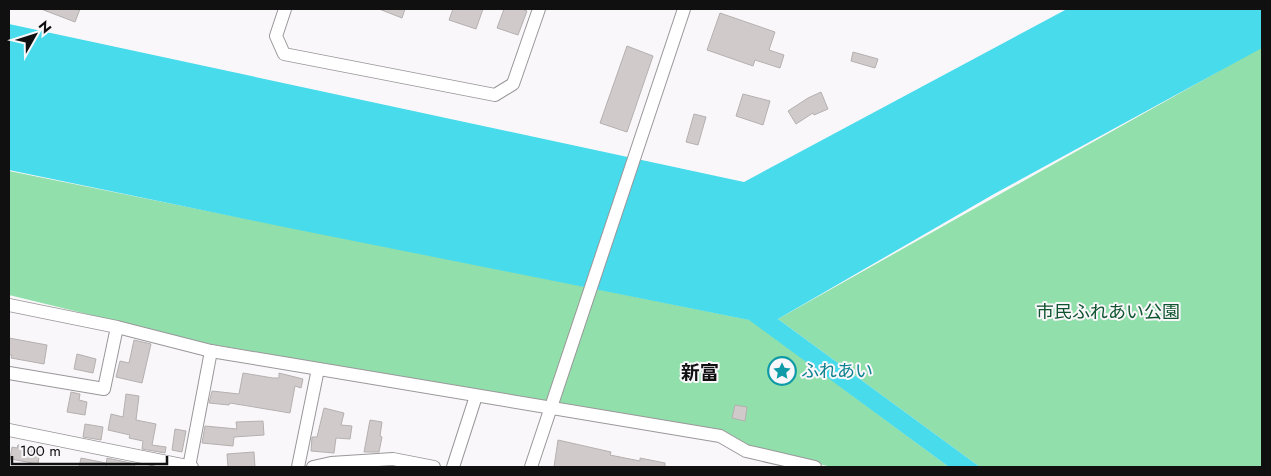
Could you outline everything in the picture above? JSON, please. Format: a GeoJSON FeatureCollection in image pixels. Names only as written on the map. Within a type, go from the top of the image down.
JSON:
{"type":"FeatureCollection","features":[{"type":"Feature","properties":{"kind":"street"},"geometry":{"type":"LineString","coordinates":[[285,9],[276,36],[284,54],[495,95],[513,84],[539,9]]}},
{"type":"Feature","properties":{"kind":"street"},"geometry":{"type":"LineString","coordinates":[[531,467],[684,9]]}},
{"type":"Feature","properties":{"kind":"street"},"geometry":{"type":"LineString","coordinates":[[9,304],[211,351],[720,436],[746,451],[806,466]]}},
{"type":"Feature","properties":{"kind":"street"},"geometry":{"type":"LineString","coordinates":[[9,373],[104,389],[116,328]]}},
{"type":"Feature","properties":{"kind":"street"},"geometry":{"type":"LineString","coordinates":[[9,430],[190,467],[211,351]]}},
{"type":"Feature","properties":{"kind":"street"},"geometry":{"type":"LineString","coordinates":[[298,467],[318,370]]}},
{"type":"Feature","properties":{"kind":"street"},"geometry":{"type":"LineString","coordinates":[[453,467],[476,396]]}},
{"type":"Feature","properties":{"kind":"street"},"geometry":{"type":"LineString","coordinates":[[313,467],[331,463],[359,464],[393,459],[434,467]]}},
{"type":"Feature","properties":{"kind":"green space","name":"市民ふれあい公園"},"geometry":{"type":"Polygon","coordinates":[[[1262,47],[1262,467],[980,467],[778,319],[1262,47]]]}},
{"type":"Feature","properties":{"kind":"green space"},"geometry":{"type":"Polygon","coordinates":[[[9,171],[750,320],[949,467],[832,467],[747,448],[720,434],[210,344],[9,295],[9,171]]]}},
{"type":"Feature","properties":{"kind":"water"},"geometry":{"type":"Polygon","coordinates":[[[1067,9],[1262,9],[1262,48],[994,194],[778,319],[980,467],[949,467],[749,320],[9,170],[9,24],[744,182],[1067,9]]]}},
{"type":"Feature","properties":{"kind":"building"},"geometry":{"type":"Polygon","coordinates":[[[41,9],[80,9],[75,22],[41,9]]]}},
{"type":"Feature","properties":{"kind":"building"},"geometry":{"type":"Polygon","coordinates":[[[379,9],[405,9],[402,18],[379,9]]]}},
{"type":"Feature","properties":{"kind":"building"},"geometry":{"type":"Polygon","coordinates":[[[453,9],[483,9],[476,29],[449,20],[453,9]]]}},
{"type":"Feature","properties":{"kind":"building"},"geometry":{"type":"Polygon","coordinates":[[[504,9],[522,9],[527,11],[518,35],[497,28],[504,9]]]}},
{"type":"Feature","properties":{"kind":"building"},"geometry":{"type":"Polygon","coordinates":[[[720,13],[775,32],[769,50],[784,55],[780,68],[755,60],[753,66],[707,50],[720,13]]]}},
{"type":"Feature","properties":{"kind":"building"},"geometry":{"type":"Polygon","coordinates":[[[627,46],[653,56],[627,132],[600,123],[627,46]]]}},
{"type":"Feature","properties":{"kind":"building"},"geometry":{"type":"Polygon","coordinates":[[[853,52],[878,59],[875,68],[851,61],[853,52]]]}},
{"type":"Feature","properties":{"kind":"building"},"geometry":{"type":"Polygon","coordinates":[[[821,92],[828,109],[814,115],[813,113],[796,124],[788,111],[821,92]]]}},
{"type":"Feature","properties":{"kind":"building"},"geometry":{"type":"Polygon","coordinates":[[[743,94],[770,101],[763,125],[736,116],[743,94]]]}},
{"type":"Feature","properties":{"kind":"building"},"geometry":{"type":"Polygon","coordinates":[[[694,114],[706,117],[698,145],[686,142],[694,114]]]}},
{"type":"Feature","properties":{"kind":"building"},"geometry":{"type":"Polygon","coordinates":[[[9,338],[47,345],[44,364],[11,358],[12,355],[9,355],[9,338]]]}},
{"type":"Feature","properties":{"kind":"building"},"geometry":{"type":"Polygon","coordinates":[[[134,340],[151,344],[142,383],[116,377],[120,361],[129,363],[134,340]]]}},
{"type":"Feature","properties":{"kind":"building"},"geometry":{"type":"Polygon","coordinates":[[[77,354],[96,359],[93,373],[74,369],[77,354]]]}},
{"type":"Feature","properties":{"kind":"building"},"geometry":{"type":"Polygon","coordinates":[[[243,373],[279,378],[279,373],[303,379],[301,388],[295,386],[290,413],[230,403],[229,405],[209,403],[212,391],[239,394],[243,373]]]}},
{"type":"Feature","properties":{"kind":"building"},"geometry":{"type":"Polygon","coordinates":[[[71,392],[80,394],[79,400],[87,402],[85,415],[67,412],[71,392]]]}},
{"type":"Feature","properties":{"kind":"building"},"geometry":{"type":"Polygon","coordinates":[[[126,394],[139,396],[136,420],[156,424],[152,445],[166,447],[165,453],[142,449],[143,441],[129,438],[130,435],[108,430],[111,414],[123,417],[126,394]]]}},
{"type":"Feature","properties":{"kind":"building"},"geometry":{"type":"Polygon","coordinates":[[[735,405],[747,407],[745,421],[732,418],[735,405]]]}},
{"type":"Feature","properties":{"kind":"building"},"geometry":{"type":"Polygon","coordinates":[[[324,408],[344,413],[341,425],[352,426],[350,439],[336,438],[334,453],[311,451],[312,437],[317,437],[324,408]]]}},
{"type":"Feature","properties":{"kind":"building"},"geometry":{"type":"Polygon","coordinates":[[[370,420],[382,422],[379,452],[364,452],[370,420]]]}},
{"type":"Feature","properties":{"kind":"building"},"geometry":{"type":"Polygon","coordinates":[[[263,421],[264,435],[234,437],[233,446],[202,443],[205,426],[237,429],[236,422],[263,421]]]}},
{"type":"Feature","properties":{"kind":"building"},"geometry":{"type":"Polygon","coordinates":[[[85,424],[103,427],[101,440],[83,437],[85,424]]]}},
{"type":"Feature","properties":{"kind":"building"},"geometry":{"type":"Polygon","coordinates":[[[175,429],[186,431],[182,452],[172,450],[175,429]]]}},
{"type":"Feature","properties":{"kind":"building"},"geometry":{"type":"Polygon","coordinates":[[[558,440],[611,452],[610,455],[640,461],[640,458],[665,463],[665,467],[554,467],[558,440]]]}},
{"type":"Feature","properties":{"kind":"building"},"geometry":{"type":"Polygon","coordinates":[[[18,445],[40,449],[38,464],[10,459],[12,447],[17,448],[18,445]]]}},
{"type":"Feature","properties":{"kind":"building"},"geometry":{"type":"Polygon","coordinates":[[[254,452],[255,467],[228,467],[227,454],[254,452]]]}},
{"type":"Feature","properties":{"kind":"building"},"geometry":{"type":"Polygon","coordinates":[[[81,458],[106,463],[106,467],[79,467],[81,458]]]}},
{"type":"Feature","properties":{"kind":"building"},"geometry":{"type":"Polygon","coordinates":[[[107,458],[135,464],[134,467],[106,467],[107,458]]]}},
{"type":"Feature","properties":{"kind":"place","name":"ふれあい"},"geometry":{"type":"Point","coordinates":[782,371]}},
{"type":"Feature","properties":{"kind":"district","name":"新富"},"geometry":{"type":"Point","coordinates":[700,372]}}]}
